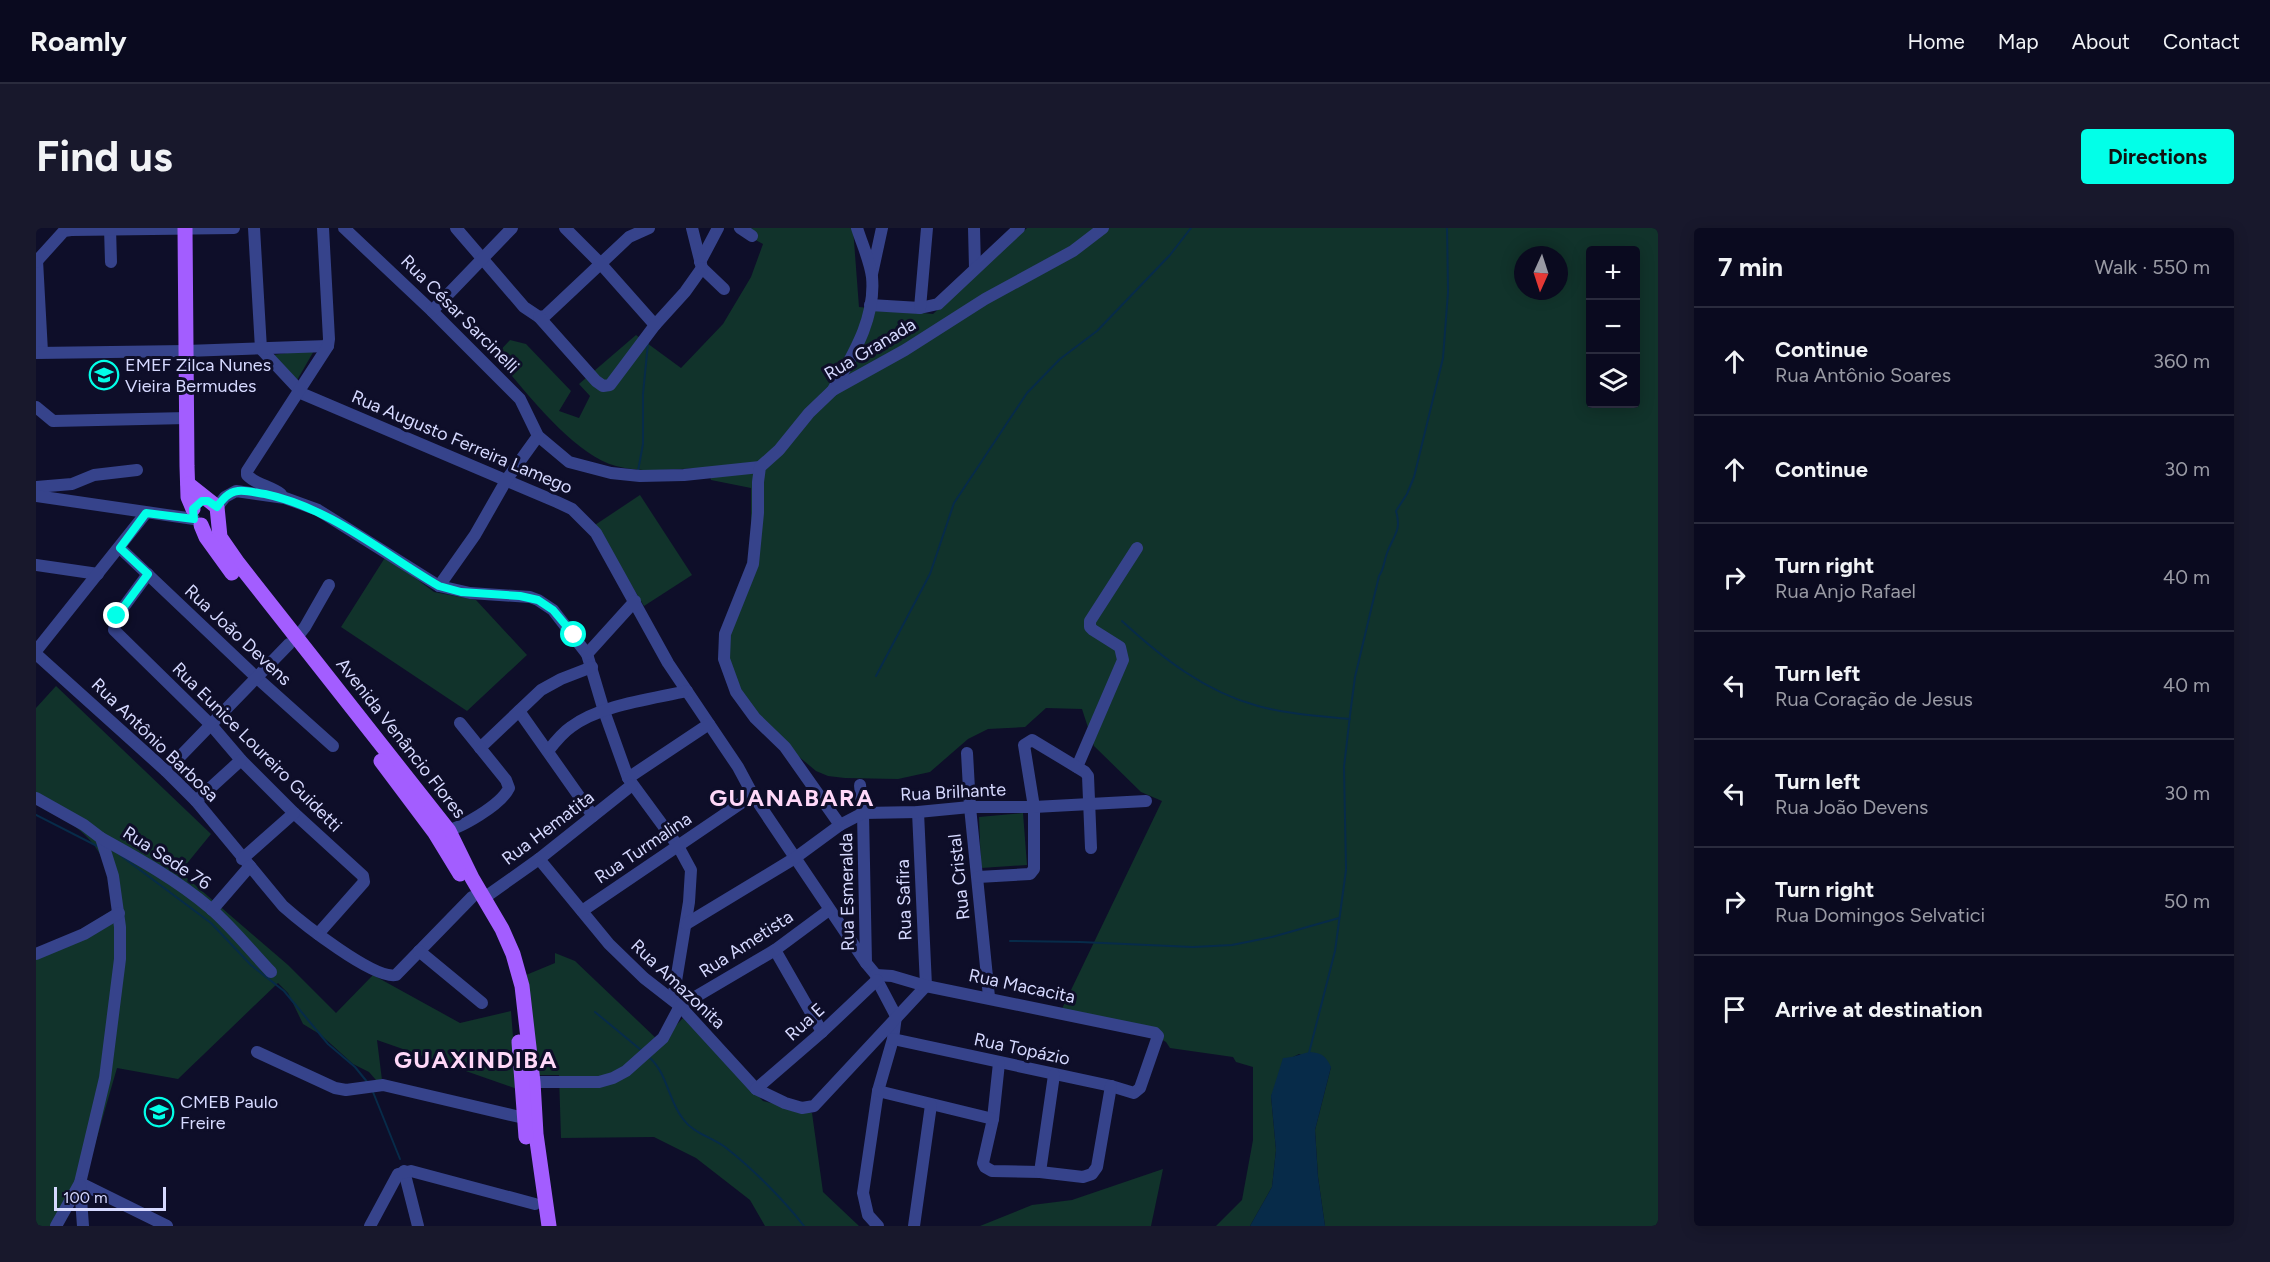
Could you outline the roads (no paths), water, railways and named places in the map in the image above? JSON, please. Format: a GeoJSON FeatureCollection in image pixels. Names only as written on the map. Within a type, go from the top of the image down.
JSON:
{"type":"FeatureCollection","features":[{"type":"Feature","properties":{"kind":"main road","name":"Avenida Venâncio Flores"},"geometry":{"type":"LineString","coordinates":[[185,228],[188,497],[196,518],[211,545],[293,640]]}},
{"type":"Feature","properties":{"kind":"main road"},"geometry":{"type":"LineString","coordinates":[[188,484],[216,509]]}},
{"type":"Feature","properties":{"kind":"main road"},"geometry":{"type":"LineString","coordinates":[[202,501],[216,509],[211,525],[196,518],[202,501]]}},
{"type":"Feature","properties":{"kind":"main road","name":"Avenida Venâncio Flores"},"geometry":{"type":"LineString","coordinates":[[216,509],[223,542],[293,640],[464,862],[509,975],[517,1022],[524,1118],[539,1226]]}},
{"type":"Feature","properties":{"kind":"main road","name":"Avenida Venâncio Flores"},"geometry":{"type":"LineString","coordinates":[[478,897],[505,937],[520,979],[533,1082],[536,1134],[549,1226]]}},
{"type":"Feature","properties":{"kind":"street"},"geometry":{"type":"LineString","coordinates":[[234,228],[83,228],[64,231],[37,261],[39,352],[186,351],[328,346]]}},
{"type":"Feature","properties":{"kind":"street"},"geometry":{"type":"LineString","coordinates":[[254,228],[261,349]]}},
{"type":"Feature","properties":{"kind":"street"},"geometry":{"type":"LineString","coordinates":[[285,498],[274,489],[251,479],[247,471],[328,346],[323,228]]}},
{"type":"Feature","properties":{"kind":"street","name":"Rua César Sarcinelli"},"geometry":{"type":"LineString","coordinates":[[344,228],[361,233],[432,310],[520,399],[538,436]]}},
{"type":"Feature","properties":{"kind":"street"},"geometry":{"type":"LineString","coordinates":[[456,228],[525,307],[542,317],[596,381],[603,386],[610,385],[652,329],[685,292],[701,265],[718,228]]}},
{"type":"Feature","properties":{"kind":"street"},"geometry":{"type":"LineString","coordinates":[[432,310],[512,228]]}},
{"type":"Feature","properties":{"kind":"street"},"geometry":{"type":"LineString","coordinates":[[565,228],[600,263],[652,329]]}},
{"type":"Feature","properties":{"kind":"street"},"geometry":{"type":"LineString","coordinates":[[542,317],[629,237],[649,228]]}},
{"type":"Feature","properties":{"kind":"street"},"geometry":{"type":"LineString","coordinates":[[692,228],[701,265],[724,289]]}},
{"type":"Feature","properties":{"kind":"street"},"geometry":{"type":"LineString","coordinates":[[740,228],[752,236]]}},
{"type":"Feature","properties":{"kind":"street"},"geometry":{"type":"LineString","coordinates":[[857,228],[872,276]]}},
{"type":"Feature","properties":{"kind":"street"},"geometry":{"type":"LineString","coordinates":[[832,390],[855,351],[864,330],[882,228]]}},
{"type":"Feature","properties":{"kind":"street"},"geometry":{"type":"LineString","coordinates":[[920,308],[927,228]]}},
{"type":"Feature","properties":{"kind":"street"},"geometry":{"type":"LineString","coordinates":[[974,228],[975,268]]}},
{"type":"Feature","properties":{"kind":"street"},"geometry":{"type":"LineString","coordinates":[[870,305],[920,308],[933,306],[944,299],[1019,228]]}},
{"type":"Feature","properties":{"kind":"street","name":"Rua Granada"},"geometry":{"type":"LineString","coordinates":[[760,467],[779,450],[809,413],[832,390],[905,350],[985,299],[1072,251],[1103,228]]}},
{"type":"Feature","properties":{"kind":"street"},"geometry":{"type":"LineString","coordinates":[[110,229],[111,262]]}},
{"type":"Feature","properties":{"kind":"street","name":"Rua Augusto Ferreira Lamego"},"geometry":{"type":"LineString","coordinates":[[261,349],[299,392],[557,501],[580,517],[596,533],[668,663],[738,767],[753,795],[876,978],[896,1016]]}},
{"type":"Feature","properties":{"kind":"street"},"geometry":{"type":"LineString","coordinates":[[36,407],[53,421],[187,418]]}},
{"type":"Feature","properties":{"kind":"street"},"geometry":{"type":"LineString","coordinates":[[439,586],[475,535],[507,479],[538,436],[569,462],[611,473],[640,476],[684,475],[760,467],[753,564],[725,634],[724,659],[736,692],[755,718],[785,747],[840,825]]}},
{"type":"Feature","properties":{"kind":"street"},"geometry":{"type":"LineString","coordinates":[[36,486],[72,484],[94,475],[137,470]]}},
{"type":"Feature","properties":{"kind":"street"},"geometry":{"type":"LineString","coordinates":[[216,509],[225,497],[237,491],[285,498],[318,510],[439,586],[461,592],[520,596],[538,600],[553,610],[564,622],[587,654],[604,711],[630,782],[678,846],[691,874],[686,924],[676,1003],[663,1038],[635,1064],[613,1078],[598,1082],[533,1082]]}},
{"type":"Feature","properties":{"kind":"street"},"geometry":{"type":"LineString","coordinates":[[36,496],[146,513],[196,518]]}},
{"type":"Feature","properties":{"kind":"street"},"geometry":{"type":"LineString","coordinates":[[36,653],[42,637],[120,548],[146,513]]}},
{"type":"Feature","properties":{"kind":"street","name":"Rua João Devens"},"geometry":{"type":"LineString","coordinates":[[120,548],[256,678],[333,746]]}},
{"type":"Feature","properties":{"kind":"street"},"geometry":{"type":"LineString","coordinates":[[1077,766],[1123,660],[1120,646],[1093,630],[1090,627],[1090,621],[1137,548]]}},
{"type":"Feature","properties":{"kind":"street"},"geometry":{"type":"LineString","coordinates":[[36,565],[98,574]]}},
{"type":"Feature","properties":{"kind":"street","name":"Rua Eunice Loureiro Guidetti"},"geometry":{"type":"LineString","coordinates":[[148,574],[114,623],[114,630],[212,726],[241,760],[294,813],[361,873],[364,882],[318,934]]}},
{"type":"Feature","properties":{"kind":"street"},"geometry":{"type":"LineString","coordinates":[[166,771],[212,726],[305,627],[329,585]]}},
{"type":"Feature","properties":{"kind":"street"},"geometry":{"type":"LineString","coordinates":[[587,654],[635,601]]}},
{"type":"Feature","properties":{"kind":"street","name":"Rua Antônio Barbosa"},"geometry":{"type":"LineString","coordinates":[[36,653],[166,771],[196,801],[283,906],[318,934],[362,963],[388,976],[400,973],[418,951]]}},
{"type":"Feature","properties":{"kind":"street"},"geometry":{"type":"LineString","coordinates":[[480,748],[551,683],[592,667]]}},
{"type":"Feature","properties":{"kind":"street"},"geometry":{"type":"LineString","coordinates":[[548,750],[571,726],[604,711],[687,691]]}},
{"type":"Feature","properties":{"kind":"street"},"geometry":{"type":"LineString","coordinates":[[519,711],[593,816]]}},
{"type":"Feature","properties":{"kind":"street"},"geometry":{"type":"LineString","coordinates":[[442,832],[477,816],[499,800],[509,788],[506,780],[460,723]]}},
{"type":"Feature","properties":{"kind":"street","name":"Rua Hematita"},"geometry":{"type":"LineString","coordinates":[[478,897],[539,859],[593,816],[630,782],[710,724]]}},
{"type":"Feature","properties":{"kind":"street"},"geometry":{"type":"LineString","coordinates":[[978,877],[1030,873],[1035,866],[1035,807],[1024,745],[1032,740],[1077,766],[1088,776],[1091,848]]}},
{"type":"Feature","properties":{"kind":"street","name":"Rua Cristal"},"geometry":{"type":"LineString","coordinates":[[967,753],[970,807],[990,998]]}},
{"type":"Feature","properties":{"kind":"street"},"geometry":{"type":"LineString","coordinates":[[196,801],[241,760]]}},
{"type":"Feature","properties":{"kind":"street","name":"Rua Esmeralda"},"geometry":{"type":"LineString","coordinates":[[860,785],[863,813],[866,963]]}},
{"type":"Feature","properties":{"kind":"street","name":"Rua Turmalina"},"geometry":{"type":"LineString","coordinates":[[582,911],[753,795]]}},
{"type":"Feature","properties":{"kind":"street","name":"Rua Sede 76"},"geometry":{"type":"LineString","coordinates":[[36,798],[84,825],[101,838],[146,862],[212,910]]}},
{"type":"Feature","properties":{"kind":"street","name":"Rua Brilhante"},"geometry":{"type":"LineString","coordinates":[[686,924],[795,858],[840,825],[863,813],[1146,801]]}},
{"type":"Feature","properties":{"kind":"street","name":"Rua Safira"},"geometry":{"type":"LineString","coordinates":[[918,812],[926,986]]}},
{"type":"Feature","properties":{"kind":"street"},"geometry":{"type":"LineString","coordinates":[[271,972],[212,910],[246,862],[294,813]]}},
{"type":"Feature","properties":{"kind":"street"},"geometry":{"type":"LineString","coordinates":[[82,1226],[80,1184],[109,1058],[120,959],[119,913],[113,876],[101,838]]}},
{"type":"Feature","properties":{"kind":"street","name":"Rua Amazonita"},"geometry":{"type":"LineString","coordinates":[[539,859],[625,960],[676,1003],[756,1089],[785,1103],[802,1108],[814,1106],[896,1016]]}},
{"type":"Feature","properties":{"kind":"street"},"geometry":{"type":"LineString","coordinates":[[478,897],[418,951],[482,1003]]}},
{"type":"Feature","properties":{"kind":"street","name":"Rua Ametista"},"geometry":{"type":"LineString","coordinates":[[676,1003],[775,950],[830,910]]}},
{"type":"Feature","properties":{"kind":"street"},"geometry":{"type":"LineString","coordinates":[[36,954],[84,934],[119,913]]}},
{"type":"Feature","properties":{"kind":"street"},"geometry":{"type":"LineString","coordinates":[[775,950],[822,1032]]}},
{"type":"Feature","properties":{"kind":"street","name":"Rua Macacita"},"geometry":{"type":"LineString","coordinates":[[876,978],[892,976],[926,986],[1155,1033],[1158,1036],[1140,1088]]}},
{"type":"Feature","properties":{"kind":"street","name":"Rua E"},"geometry":{"type":"LineString","coordinates":[[756,1089],[822,1032],[876,978]]}},
{"type":"Feature","properties":{"kind":"street"},"geometry":{"type":"LineString","coordinates":[[878,1226],[868,1215],[864,1193],[878,1091],[893,1039],[896,1016],[926,986]]}},
{"type":"Feature","properties":{"kind":"street","name":"Rua Topázio"},"geometry":{"type":"LineString","coordinates":[[893,1039],[1111,1086],[1134,1093],[1140,1088]]}},
{"type":"Feature","properties":{"kind":"street"},"geometry":{"type":"LineString","coordinates":[[257,1052],[335,1088],[346,1090],[383,1085],[524,1118]]}},
{"type":"Feature","properties":{"kind":"street"},"geometry":{"type":"LineString","coordinates":[[999,1062],[993,1119],[983,1163],[985,1167],[993,1171],[1040,1172],[1083,1177],[1092,1173],[1097,1167],[1111,1086]]}},
{"type":"Feature","properties":{"kind":"street"},"geometry":{"type":"LineString","coordinates":[[1040,1172],[1054,1075]]}},
{"type":"Feature","properties":{"kind":"street"},"geometry":{"type":"LineString","coordinates":[[878,1091],[993,1119]]}},
{"type":"Feature","properties":{"kind":"street"},"geometry":{"type":"LineString","coordinates":[[914,1226],[931,1105]]}},
{"type":"Feature","properties":{"kind":"street"},"geometry":{"type":"LineString","coordinates":[[404,1171],[418,1226]]}},
{"type":"Feature","properties":{"kind":"street"},"geometry":{"type":"LineString","coordinates":[[370,1226],[398,1174],[404,1171],[535,1204]]}},
{"type":"Feature","properties":{"kind":"street"},"geometry":{"type":"LineString","coordinates":[[56,1226],[80,1184]]}},
{"type":"Feature","properties":{"kind":"street"},"geometry":{"type":"LineString","coordinates":[[80,1184],[167,1226]]}},
{"type":"Feature","properties":{"kind":"water"},"geometry":{"type":"Polygon","coordinates":[[[1310,1052],[1323,1056],[1331,1067],[1315,1130],[1318,1177],[1325,1226],[1250,1226],[1272,1187],[1276,1150],[1271,1096],[1283,1058],[1310,1052]]]}},
{"type":"Feature","properties":{"kind":"waterway"},"geometry":{"type":"LineString","coordinates":[[876,676],[930,574],[954,503],[1027,393],[1060,359],[1097,331],[1170,255],[1191,228]]}},
{"type":"Feature","properties":{"kind":"waterway"},"geometry":{"type":"LineString","coordinates":[[1309,1053],[1335,951],[1346,870],[1344,767],[1355,677],[1379,576],[1397,529],[1396,511],[1414,477],[1443,358],[1448,292],[1447,228]]}},
{"type":"Feature","properties":{"kind":"waterway"},"geometry":{"type":"LineString","coordinates":[[638,471],[643,444],[643,394],[648,343]]}},
{"type":"Feature","properties":{"kind":"waterway"},"geometry":{"type":"LineString","coordinates":[[1122,621],[1168,660],[1220,692],[1269,709],[1350,719]]}},
{"type":"Feature","properties":{"kind":"waterway"},"geometry":{"type":"LineString","coordinates":[[36,815],[97,846]]}},
{"type":"Feature","properties":{"kind":"waterway"},"geometry":{"type":"LineString","coordinates":[[120,855],[211,923],[251,965],[284,991],[328,1044],[355,1067],[368,1083]]}},
{"type":"Feature","properties":{"kind":"waterway"},"geometry":{"type":"LineString","coordinates":[[1010,941],[1193,947],[1232,945],[1272,937],[1339,918]]}},
{"type":"Feature","properties":{"kind":"waterway"},"geometry":{"type":"LineString","coordinates":[[595,1012],[641,1050]]}},
{"type":"Feature","properties":{"kind":"waterway"},"geometry":{"type":"LineString","coordinates":[[650,1058],[661,1072],[674,1104],[687,1124],[725,1147],[746,1164],[804,1226]]}},
{"type":"Feature","properties":{"kind":"waterway"},"geometry":{"type":"LineString","coordinates":[[373,1092],[400,1159]]}},
{"type":"Feature","properties":{"kind":"place","name":"EMEF Zilca Nunes Vieira Bermudes"},"geometry":{"type":"Point","coordinates":[104,375]}},
{"type":"Feature","properties":{"kind":"place","name":"CMEB Paulo Freire"},"geometry":{"type":"Point","coordinates":[159,1112]}},
{"type":"Feature","properties":{"kind":"district","name":"GUANABARA"},"geometry":{"type":"Point","coordinates":[792,798]}},
{"type":"Feature","properties":{"kind":"district","name":"GUAXINDIBA"},"geometry":{"type":"Point","coordinates":[476,1060]}}]}
